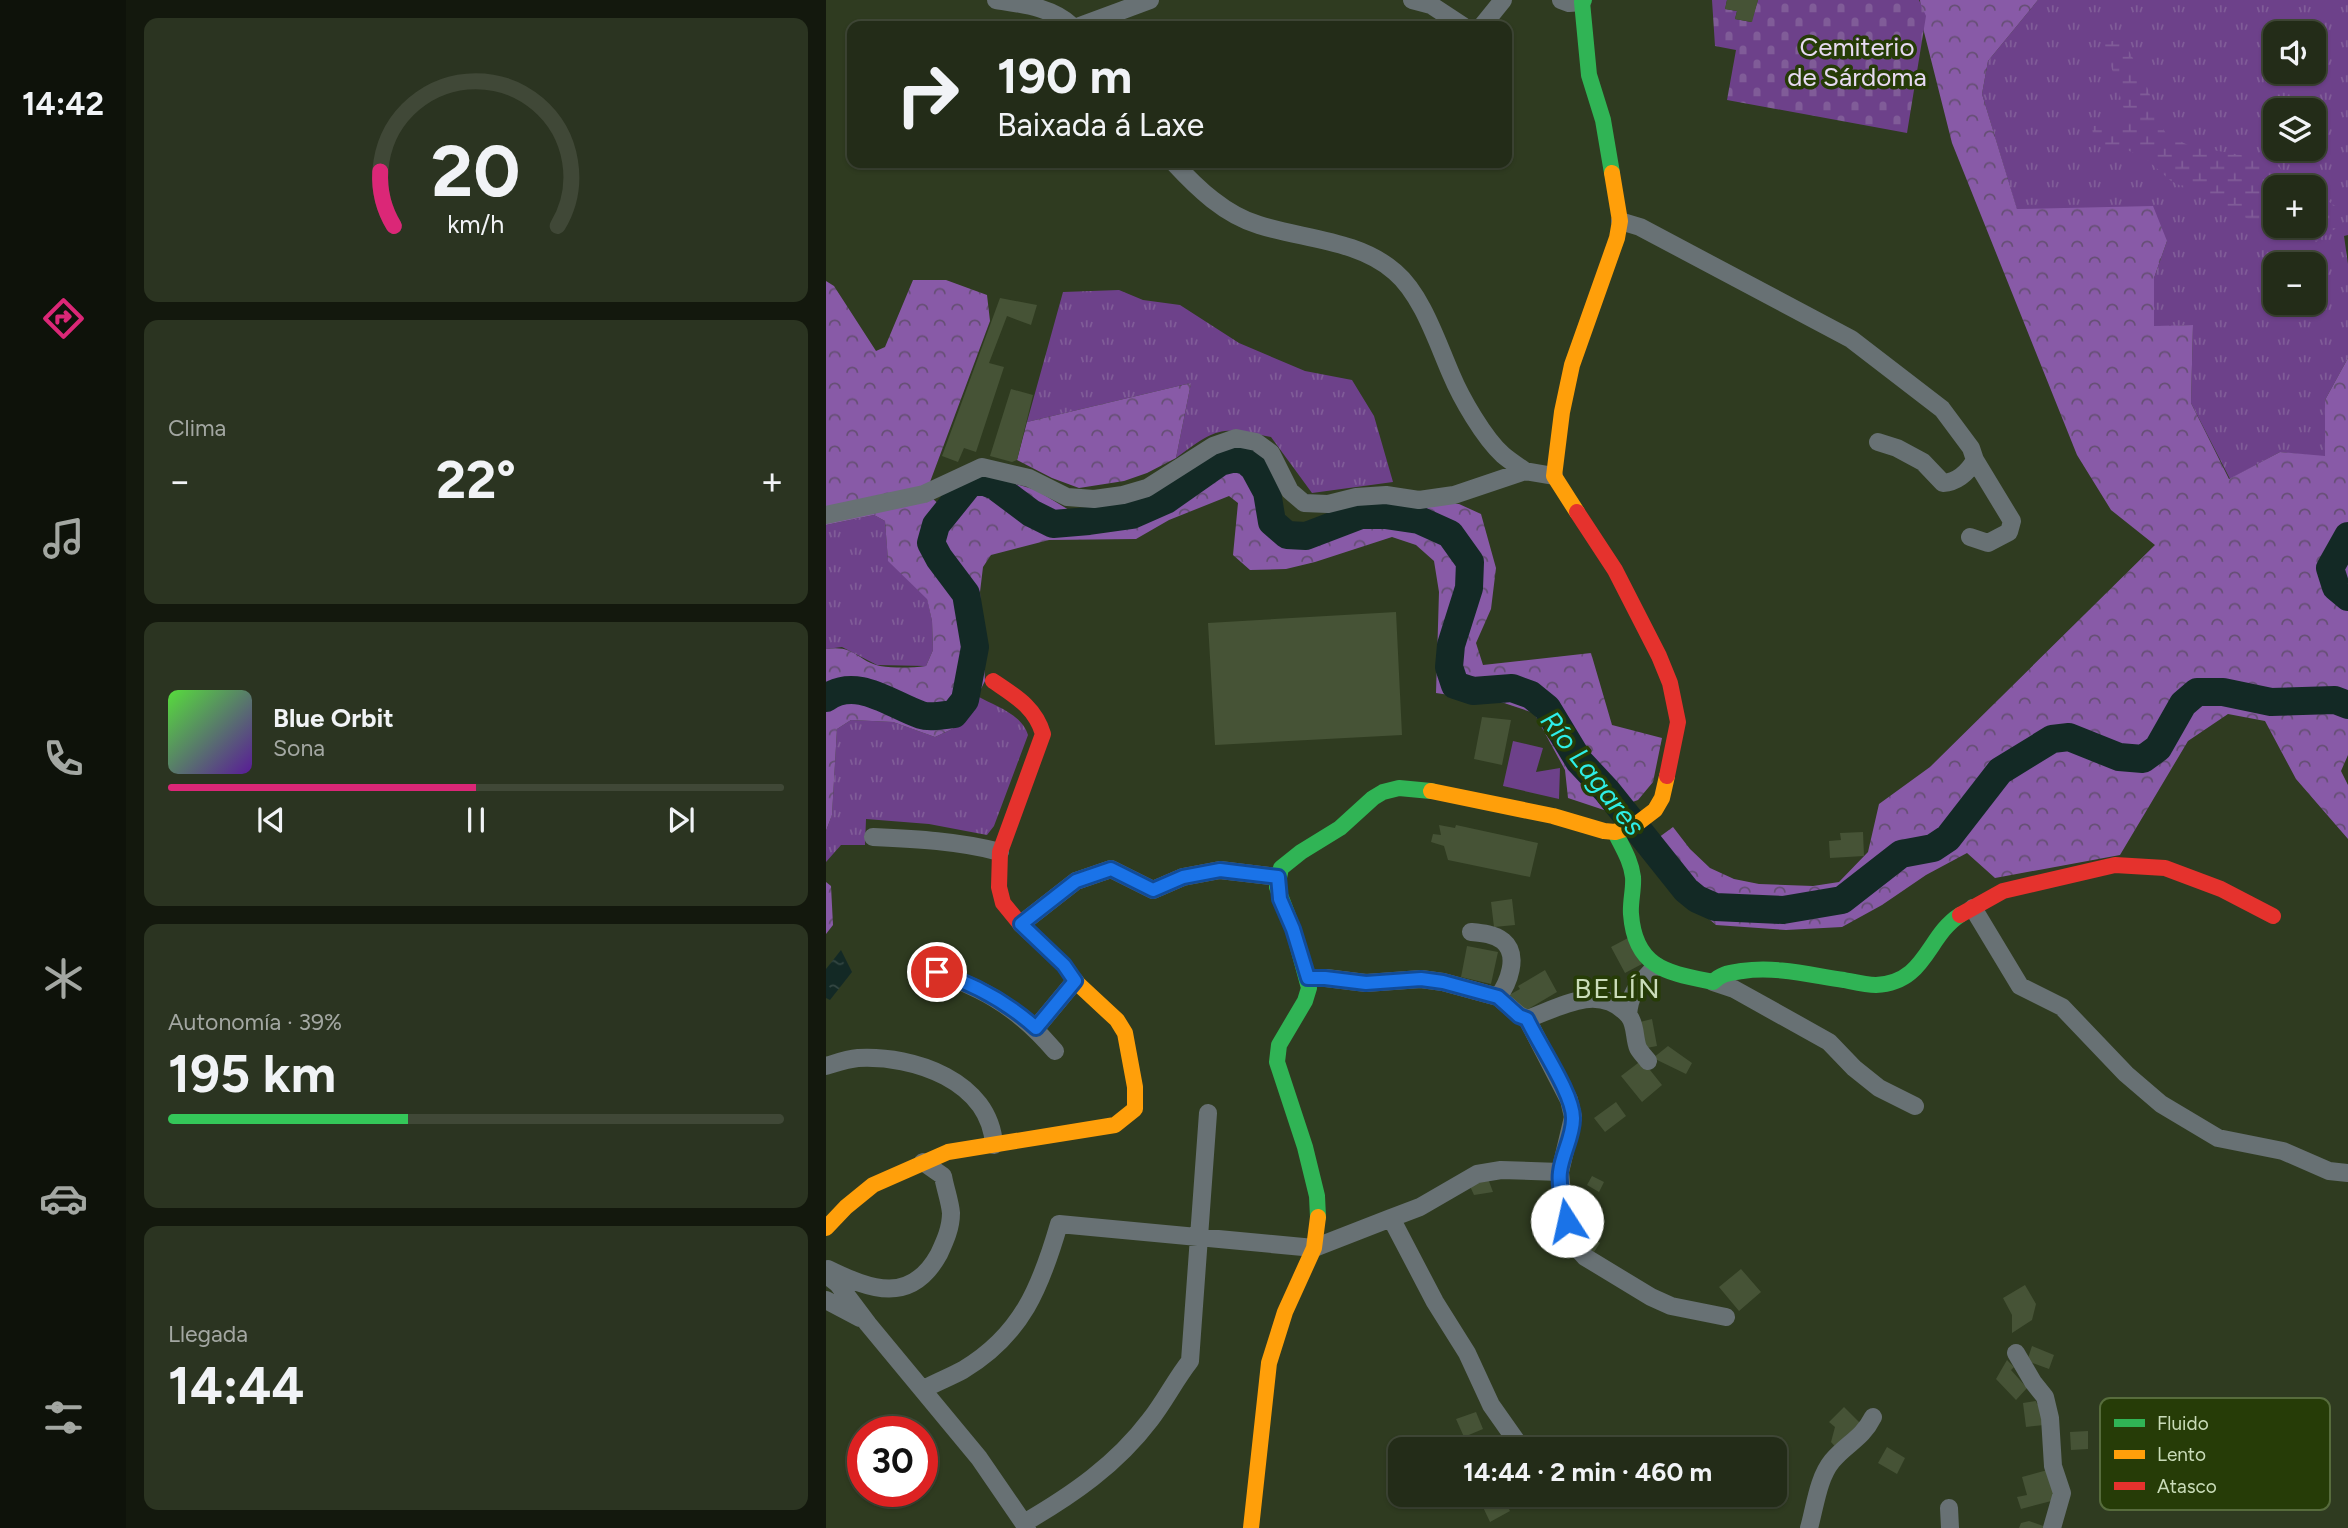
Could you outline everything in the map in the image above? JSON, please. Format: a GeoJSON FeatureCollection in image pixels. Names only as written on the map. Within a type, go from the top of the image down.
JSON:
{"type":"FeatureCollection","features":[{"type":"Feature","properties":{"kind":"street"},"geometry":{"type":"LineString","coordinates":[[996,0],[1039,7],[1067,21]]}},
{"type":"Feature","properties":{"kind":"street"},"geometry":{"type":"LineString","coordinates":[[1093,21],[1150,0]]}},
{"type":"Feature","properties":{"kind":"street"},"geometry":{"type":"LineString","coordinates":[[1412,0],[1431,5],[1455,21]]}},
{"type":"Feature","properties":{"kind":"street"},"geometry":{"type":"LineString","coordinates":[[1486,21],[1503,0]]}},
{"type":"Feature","properties":{"kind":"street"},"geometry":{"type":"LineString","coordinates":[[1251,1528],[1269,1363],[1284,1312],[1314,1248],[1319,1225],[1317,1196],[1306,1147],[1277,1062],[1276,1053],[1305,1001],[1309,988],[1293,929],[1280,899],[1278,877],[1287,862],[1340,828],[1373,798],[1399,788],[1436,791],[1553,816],[1604,831],[1619,831],[1659,806],[1677,732],[1677,711],[1659,656],[1615,570],[1554,476],[1568,381],[1577,348],[1600,293],[1620,220],[1604,120],[1589,75],[1583,1],[1569,3],[1561,0]]}},
{"type":"Feature","properties":{"kind":"street"},"geometry":{"type":"LineString","coordinates":[[1179,168],[1223,208],[1257,225],[1335,243],[1374,258],[1395,272],[1413,294],[1440,346],[1452,377],[1482,428],[1502,454],[1525,471],[1554,476]]}},
{"type":"Feature","properties":{"kind":"street"},"geometry":{"type":"LineString","coordinates":[[1620,220],[1640,227],[1851,339],[1942,409],[1970,448],[2012,521],[2009,532],[1988,543],[1970,537]]}},
{"type":"Feature","properties":{"kind":"street"},"geometry":{"type":"LineString","coordinates":[[826,515],[924,494],[982,467],[1029,478],[1067,497],[1094,499],[1123,495],[1147,488],[1213,446],[1236,438],[1256,442],[1271,453],[1290,491],[1304,503],[1328,504],[1356,497],[1386,495],[1419,500],[1454,495],[1525,471]]}},
{"type":"Feature","properties":{"kind":"street"},"geometry":{"type":"LineString","coordinates":[[1878,442],[1897,448],[1923,462],[1943,483],[1952,482],[1969,470],[1975,460]]}},
{"type":"Feature","properties":{"kind":"street"},"geometry":{"type":"LineString","coordinates":[[826,1228],[873,1185],[948,1152],[1115,1125],[1135,1109],[1135,1087],[1125,1033],[1117,1020],[1075,981],[1064,965],[1011,915],[1003,903],[999,887],[1000,852],[1042,734],[1040,719],[1032,708],[993,681]]}},
{"type":"Feature","properties":{"kind":"street"},"geometry":{"type":"LineString","coordinates":[[1619,831],[1632,868],[1630,910],[1633,931],[1640,946],[1656,966],[1672,973],[1734,989],[1829,1042],[1854,1068],[1879,1088],[1915,1106]]}},
{"type":"Feature","properties":{"kind":"street"},"geometry":{"type":"LineString","coordinates":[[873,837],[954,843],[1000,852]]}},
{"type":"Feature","properties":{"kind":"street"},"geometry":{"type":"LineString","coordinates":[[1713,982],[1720,975],[1763,968],[1875,985],[1898,980],[1912,972],[1931,950],[1944,928],[1956,917],[2003,891],[2115,865],[2165,868],[2221,889],[2273,916]]}},
{"type":"Feature","properties":{"kind":"street"},"geometry":{"type":"LineString","coordinates":[[1021,924],[1076,881],[1111,869],[1153,890],[1183,877],[1220,870],[1278,877]]}},
{"type":"Feature","properties":{"kind":"street"},"geometry":{"type":"LineString","coordinates":[[1973,908],[2020,986],[2062,1007],[2126,1074],[2161,1104],[2218,1138],[2283,1151],[2329,1171],[2348,1172]]}},
{"type":"Feature","properties":{"kind":"street"},"geometry":{"type":"LineString","coordinates":[[1471,932],[1491,934],[1509,947],[1511,970],[1507,986],[1498,997]]}},
{"type":"Feature","properties":{"kind":"street"},"geometry":{"type":"LineString","coordinates":[[919,966],[990,994],[1036,1028],[1055,1051]]}},
{"type":"Feature","properties":{"kind":"street"},"geometry":{"type":"LineString","coordinates":[[1628,1015],[1629,999],[1634,989],[1656,966]]}},
{"type":"Feature","properties":{"kind":"street"},"geometry":{"type":"LineString","coordinates":[[1308,978],[1366,983],[1421,979],[1443,982],[1498,997],[1519,1016],[1527,1019],[1591,997],[1605,999],[1628,1015],[1633,1023],[1638,1048],[1648,1061]]}},
{"type":"Feature","properties":{"kind":"street"},"geometry":{"type":"LineString","coordinates":[[1036,1028],[1075,981]]}},
{"type":"Feature","properties":{"kind":"street"},"geometry":{"type":"LineString","coordinates":[[1527,1019],[1569,1100],[1573,1117],[1560,1172],[1563,1204],[1576,1247],[1585,1257],[1651,1297],[1671,1306],[1726,1317]]}},
{"type":"Feature","properties":{"kind":"street"},"geometry":{"type":"LineString","coordinates":[[826,1066],[856,1058],[905,1061],[928,1068],[967,1089],[988,1115],[994,1145]]}},
{"type":"Feature","properties":{"kind":"street"},"geometry":{"type":"LineString","coordinates":[[827,1275],[838,1284],[979,1458],[1026,1526],[1076,1492],[1118,1457],[1151,1419],[1190,1361],[1208,1113]]}},
{"type":"Feature","properties":{"kind":"street"},"geometry":{"type":"LineString","coordinates":[[827,1275],[896,1289],[916,1282],[933,1264],[948,1237],[951,1213],[943,1176],[923,1162]]}},
{"type":"Feature","properties":{"kind":"street"},"geometry":{"type":"LineString","coordinates":[[924,1389],[962,1370],[984,1355],[1010,1331],[1032,1301],[1046,1268],[1059,1224],[1314,1248],[1420,1207],[1477,1174],[1501,1170],[1560,1172]]}},
{"type":"Feature","properties":{"kind":"street"},"geometry":{"type":"LineString","coordinates":[[1391,1219],[1435,1302],[1467,1353],[1491,1405],[1514,1437]]}},
{"type":"Feature","properties":{"kind":"street"},"geometry":{"type":"LineString","coordinates":[[826,1300],[845,1308],[868,1324]]}},
{"type":"Feature","properties":{"kind":"street"},"geometry":{"type":"LineString","coordinates":[[2016,1353],[2045,1397],[2050,1418],[2053,1466],[2062,1493],[2052,1528]]}},
{"type":"Feature","properties":{"kind":"street"},"geometry":{"type":"LineString","coordinates":[[1809,1528],[1830,1464],[1839,1453],[1860,1438],[1873,1417]]}},
{"type":"Feature","properties":{"kind":"street"},"geometry":{"type":"LineString","coordinates":[[1949,1508],[1950,1528]]}},
{"type":"Feature","properties":{"kind":"green space","name":"Cemiterio de Sárdoma"},"geometry":{"type":"Polygon","coordinates":[[[1712,0],[1727,0],[1725,9],[1737,11],[1735,19],[1751,22],[1758,0],[1919,0],[1926,16],[1907,133],[1727,100],[1736,50],[1715,46],[1712,0]]]}},
{"type":"Feature","properties":{"kind":"green space"},"geometry":{"type":"Polygon","coordinates":[[[1920,0],[2038,0],[1988,61],[1982,94],[2017,209],[2153,206],[2167,241],[2154,278],[2154,326],[2193,325],[2191,403],[2229,479],[2280,452],[2325,456],[2325,400],[2348,358],[2348,755],[2341,771],[2348,785],[2348,839],[2296,779],[2265,721],[2228,714],[2188,741],[2120,855],[1995,878],[1967,853],[1842,927],[1786,930],[1716,925],[1673,888],[1643,849],[1673,827],[1690,849],[1710,868],[1734,879],[1759,884],[1813,886],[1839,882],[1868,852],[1879,804],[1930,767],[2155,545],[2111,510],[2077,455],[1952,143],[1923,28],[1920,0]]]}},
{"type":"Feature","properties":{"kind":"green space"},"geometry":{"type":"Polygon","coordinates":[[[2038,0],[2348,0],[2348,235],[2344,236],[2348,264],[2348,358],[2325,400],[2325,457],[2280,452],[2230,479],[2191,403],[2193,325],[2154,327],[2154,278],[2167,241],[2017,210],[1982,94],[1988,61],[2038,0]]]}},
{"type":"Feature","properties":{"kind":"green space"},"geometry":{"type":"Polygon","coordinates":[[[2117,40],[2129,51],[2145,81],[2160,124],[2167,135],[2190,146],[2270,161],[2290,175],[2263,175],[2263,223],[2257,223],[2171,181],[2144,157],[2117,146],[2106,151],[2094,143],[2092,126],[2121,125],[2127,119],[2104,43],[2117,40]]]}},
{"type":"Feature","properties":{"kind":"green space"},"geometry":{"type":"Polygon","coordinates":[[[2326,200],[2343,211],[2335,229],[2326,235],[2326,200]]]}},
{"type":"Feature","properties":{"kind":"green space"},"geometry":{"type":"Polygon","coordinates":[[[913,280],[946,280],[987,295],[990,321],[930,482],[930,496],[950,515],[942,494],[987,475],[1036,490],[1069,510],[1106,510],[1149,497],[1190,469],[1234,452],[1253,457],[1272,486],[1279,520],[1300,529],[1383,500],[1459,504],[1481,514],[1496,568],[1491,609],[1476,643],[1483,665],[1591,653],[1612,725],[1662,738],[1653,782],[1638,800],[1607,811],[1568,798],[1565,770],[1534,713],[1504,703],[1436,693],[1439,592],[1434,561],[1416,545],[1392,537],[1286,569],[1250,570],[1233,555],[1238,503],[1229,496],[1169,520],[1136,539],[1049,540],[991,555],[983,567],[980,592],[985,681],[963,724],[935,737],[893,722],[851,720],[837,729],[832,815],[826,831],[826,649],[844,649],[872,664],[903,668],[926,666],[933,650],[932,621],[927,599],[888,561],[885,521],[874,515],[826,525],[826,281],[834,286],[876,351],[885,347],[913,280]]]}},
{"type":"Feature","properties":{"kind":"green space"},"geometry":{"type":"Polygon","coordinates":[[[1119,290],[1143,300],[1180,305],[1239,343],[1305,371],[1352,380],[1374,416],[1393,482],[1312,493],[1271,437],[1241,431],[1211,435],[1176,458],[1191,383],[1027,422],[1063,292],[1119,290]]]}},
{"type":"Feature","properties":{"kind":"green space"},"geometry":{"type":"Polygon","coordinates":[[[1191,383],[1176,458],[1147,473],[1124,481],[1079,488],[1017,460],[1027,422],[1191,383]]]}},
{"type":"Feature","properties":{"kind":"green space"},"geometry":{"type":"Polygon","coordinates":[[[874,515],[885,521],[888,560],[927,598],[932,621],[933,650],[926,666],[877,665],[842,647],[826,649],[826,525],[874,515]]]}},
{"type":"Feature","properties":{"kind":"green space"},"geometry":{"type":"Polygon","coordinates":[[[977,696],[1014,716],[1028,735],[994,826],[987,835],[929,824],[866,819],[865,845],[841,845],[826,862],[826,831],[832,815],[837,729],[851,720],[893,722],[935,737],[963,724],[977,696]]]}},
{"type":"Feature","properties":{"kind":"green space"},"geometry":{"type":"Polygon","coordinates":[[[1513,741],[1543,748],[1536,772],[1560,768],[1559,799],[1503,786],[1513,741]]]}},
{"type":"Feature","properties":{"kind":"green space"},"geometry":{"type":"Polygon","coordinates":[[[826,882],[831,886],[833,925],[826,934],[826,882]]]}},
{"type":"Feature","properties":{"kind":"water"},"geometry":{"type":"Polygon","coordinates":[[[841,950],[852,972],[830,1000],[826,998],[826,969],[841,950]]]}},
{"type":"Feature","properties":{"kind":"building"},"geometry":{"type":"Polygon","coordinates":[[[1727,0],[1758,0],[1752,22],[1735,19],[1737,11],[1725,9],[1727,0]]]}},
{"type":"Feature","properties":{"kind":"building"},"geometry":{"type":"Polygon","coordinates":[[[1000,298],[1037,305],[1031,325],[1007,316],[989,363],[1004,367],[976,452],[964,448],[958,462],[942,456],[1000,298]]]}},
{"type":"Feature","properties":{"kind":"building"},"geometry":{"type":"Polygon","coordinates":[[[1011,389],[1033,395],[1017,460],[1012,462],[990,456],[1011,389]]]}},
{"type":"Feature","properties":{"kind":"building"},"geometry":{"type":"Polygon","coordinates":[[[1396,612],[1402,735],[1215,745],[1208,623],[1396,612]]]}},
{"type":"Feature","properties":{"kind":"building"},"geometry":{"type":"Polygon","coordinates":[[[1482,717],[1511,720],[1502,765],[1474,759],[1482,717]]]}},
{"type":"Feature","properties":{"kind":"building"},"geometry":{"type":"Polygon","coordinates":[[[1439,825],[1455,828],[1456,825],[1538,843],[1530,877],[1448,860],[1444,846],[1431,842],[1433,834],[1441,835],[1439,825]]]}},
{"type":"Feature","properties":{"kind":"building"},"geometry":{"type":"Polygon","coordinates":[[[1863,832],[1864,856],[1830,858],[1829,841],[1841,840],[1840,833],[1863,832]]]}},
{"type":"Feature","properties":{"kind":"building"},"geometry":{"type":"Polygon","coordinates":[[[1512,899],[1515,925],[1494,927],[1491,902],[1512,899]]]}},
{"type":"Feature","properties":{"kind":"building"},"geometry":{"type":"Polygon","coordinates":[[[1628,938],[1642,964],[1625,973],[1611,947],[1628,938]]]}},
{"type":"Feature","properties":{"kind":"building"},"geometry":{"type":"Polygon","coordinates":[[[1467,946],[1498,952],[1491,984],[1461,977],[1467,946]]]}},
{"type":"Feature","properties":{"kind":"building"},"geometry":{"type":"Polygon","coordinates":[[[1545,970],[1557,992],[1520,1014],[1509,995],[1520,989],[1518,986],[1545,970]]]}},
{"type":"Feature","properties":{"kind":"building"},"geometry":{"type":"Polygon","coordinates":[[[1652,1019],[1657,1046],[1641,1049],[1636,1023],[1652,1019]]]}},
{"type":"Feature","properties":{"kind":"building"},"geometry":{"type":"Polygon","coordinates":[[[1668,1046],[1692,1063],[1686,1074],[1653,1058],[1668,1046]]]}},
{"type":"Feature","properties":{"kind":"building"},"geometry":{"type":"Polygon","coordinates":[[[1642,1060],[1662,1085],[1642,1102],[1621,1076],[1642,1060]]]}},
{"type":"Feature","properties":{"kind":"building"},"geometry":{"type":"Polygon","coordinates":[[[1616,1102],[1626,1116],[1605,1132],[1594,1118],[1616,1102]]]}},
{"type":"Feature","properties":{"kind":"building"},"geometry":{"type":"Polygon","coordinates":[[[1487,1176],[1493,1192],[1474,1195],[1469,1184],[1487,1176]]]}},
{"type":"Feature","properties":{"kind":"building"},"geometry":{"type":"Polygon","coordinates":[[[1592,1176],[1604,1182],[1599,1192],[1587,1185],[1592,1176]]]}},
{"type":"Feature","properties":{"kind":"building"},"geometry":{"type":"Polygon","coordinates":[[[1589,1235],[1600,1243],[1594,1252],[1583,1245],[1589,1235]]]}},
{"type":"Feature","properties":{"kind":"building"},"geometry":{"type":"Polygon","coordinates":[[[1741,1269],[1761,1292],[1739,1311],[1719,1287],[1741,1269]]]}},
{"type":"Feature","properties":{"kind":"building"},"geometry":{"type":"Polygon","coordinates":[[[2025,1285],[2036,1304],[2032,1320],[2012,1333],[2012,1315],[2003,1298],[2025,1285]]]}},
{"type":"Feature","properties":{"kind":"building"},"geometry":{"type":"Polygon","coordinates":[[[2032,1346],[2054,1355],[2049,1369],[2027,1361],[2032,1346]]]}},
{"type":"Feature","properties":{"kind":"building"},"geometry":{"type":"Polygon","coordinates":[[[2007,1360],[2014,1367],[2011,1370],[2027,1388],[2016,1400],[1996,1379],[2007,1360]]]}},
{"type":"Feature","properties":{"kind":"building"},"geometry":{"type":"Polygon","coordinates":[[[2036,1401],[2037,1404],[2044,1403],[2044,1425],[2026,1427],[2023,1403],[2036,1401]]]}},
{"type":"Feature","properties":{"kind":"building"},"geometry":{"type":"Polygon","coordinates":[[[1844,1407],[1862,1425],[1839,1451],[1831,1442],[1835,1427],[1829,1422],[1844,1407]]]}},
{"type":"Feature","properties":{"kind":"building"},"geometry":{"type":"Polygon","coordinates":[[[1476,1412],[1483,1429],[1464,1437],[1456,1419],[1476,1412]]]}},
{"type":"Feature","properties":{"kind":"building"},"geometry":{"type":"Polygon","coordinates":[[[2088,1431],[2088,1449],[2071,1450],[2070,1432],[2088,1431]]]}},
{"type":"Feature","properties":{"kind":"building"},"geometry":{"type":"Polygon","coordinates":[[[1887,1447],[1905,1458],[1897,1474],[1878,1463],[1887,1447]]]}},
{"type":"Feature","properties":{"kind":"building"},"geometry":{"type":"Polygon","coordinates":[[[2051,1469],[2059,1499],[2021,1509],[2017,1497],[2027,1495],[2022,1477],[2051,1469]]]}},
{"type":"Feature","properties":{"kind":"building"},"geometry":{"type":"Polygon","coordinates":[[[1483,1507],[1508,1507],[1510,1511],[1490,1522],[1483,1507]]]}},
{"type":"Feature","properties":{"kind":"building"},"geometry":{"type":"Polygon","coordinates":[[[2029,1521],[2049,1528],[2019,1528],[2021,1523],[2029,1521]]]}},
{"type":"Feature","properties":{"kind":"waterway","name":"Río Lagares"},"geometry":{"type":"LineString","coordinates":[[826,698],[838,692],[862,691],[929,716],[954,714],[965,700],[975,647],[966,594],[931,543],[936,525],[969,484],[980,480],[995,486],[1031,513],[1053,524],[1089,521],[1132,515],[1166,500],[1220,462],[1236,458],[1246,461],[1254,468],[1267,492],[1272,522],[1287,535],[1306,536],[1361,515],[1419,520],[1450,534],[1470,562],[1469,588],[1451,645],[1449,667],[1455,685],[1473,691],[1512,688],[1531,695],[1547,708],[1579,761],[1607,791],[1686,890],[1697,899],[1715,907],[1783,910],[1842,900],[1901,854],[1933,848],[1948,838],[2000,771],[2052,739],[2069,737],[2119,757],[2143,759],[2158,748],[2183,704],[2197,692],[2223,692],[2271,702],[2335,700],[2348,705]]}},
{"type":"Feature","properties":{"kind":"waterway","name":"Río Lagares"},"geometry":{"type":"LineString","coordinates":[[2348,536],[2330,568],[2336,587],[2348,597]]}},
{"type":"Feature","properties":{"kind":"traffic: fast"},"geometry":{"type":"LineString","coordinates":[[1584,0],[1582,2],[1589,75],[1603,120],[1612,173]]}},
{"type":"Feature","properties":{"kind":"traffic: fast"},"geometry":{"type":"LineString","coordinates":[[1318,1217],[1317,1196],[1305,1147],[1277,1062],[1279,1045],[1305,1001],[1309,988],[1293,929],[1277,887],[1281,868],[1340,828],[1383,792],[1399,788],[1431,791]]}},
{"type":"Feature","properties":{"kind":"traffic: fast"},"geometry":{"type":"LineString","coordinates":[[1615,832],[1632,871],[1631,914],[1639,947],[1657,965],[1682,975],[1713,982],[1730,973],[1780,970],[1868,985],[1893,982],[1916,968],[1949,924],[1960,915]]}},
{"type":"Feature","properties":{"kind":"traffic: slow"},"geometry":{"type":"LineString","coordinates":[[1577,512],[1554,476],[1562,412],[1572,365],[1617,238],[1620,221],[1612,173]]}},
{"type":"Feature","properties":{"kind":"traffic: slow"},"geometry":{"type":"LineString","coordinates":[[1431,791],[1553,816],[1615,832],[1634,826],[1655,810],[1662,798],[1667,776]]}},
{"type":"Feature","properties":{"kind":"traffic: slow"},"geometry":{"type":"LineString","coordinates":[[826,1228],[873,1185],[948,1152],[1115,1125],[1135,1109],[1135,1087],[1125,1033],[1117,1020],[1021,925]]}},
{"type":"Feature","properties":{"kind":"traffic: slow"},"geometry":{"type":"LineString","coordinates":[[1251,1528],[1269,1363],[1285,1312],[1314,1248],[1318,1217]]}},
{"type":"Feature","properties":{"kind":"traffic: jam"},"geometry":{"type":"LineString","coordinates":[[1577,512],[1615,570],[1670,683],[1678,722],[1667,776]]}},
{"type":"Feature","properties":{"kind":"traffic: jam"},"geometry":{"type":"LineString","coordinates":[[993,681],[1029,709],[1043,734],[1000,852],[999,887],[1003,903],[1021,925]]}},
{"type":"Feature","properties":{"kind":"traffic: jam"},"geometry":{"type":"LineString","coordinates":[[1960,915],[2003,891],[2115,865],[2165,868],[2221,889],[2273,916]]}},
{"type":"Feature","properties":{"kind":"district","name":"BELÍN"},"geometry":{"type":"Point","coordinates":[1618,988]}},
{"type":"Feature","properties":{"kind":"route"},"geometry":{"type":"LineString","coordinates":[[937,972],[990,994],[1036,1028],[1075,981],[1064,965],[1021,924],[1076,881],[1111,869],[1153,890],[1183,877],[1220,870],[1278,877],[1280,899],[1293,929],[1308,978],[1366,983],[1421,979],[1443,982],[1498,997],[1519,1016],[1527,1019],[1569,1100],[1573,1117],[1560,1172],[1567,1221]]}}]}
